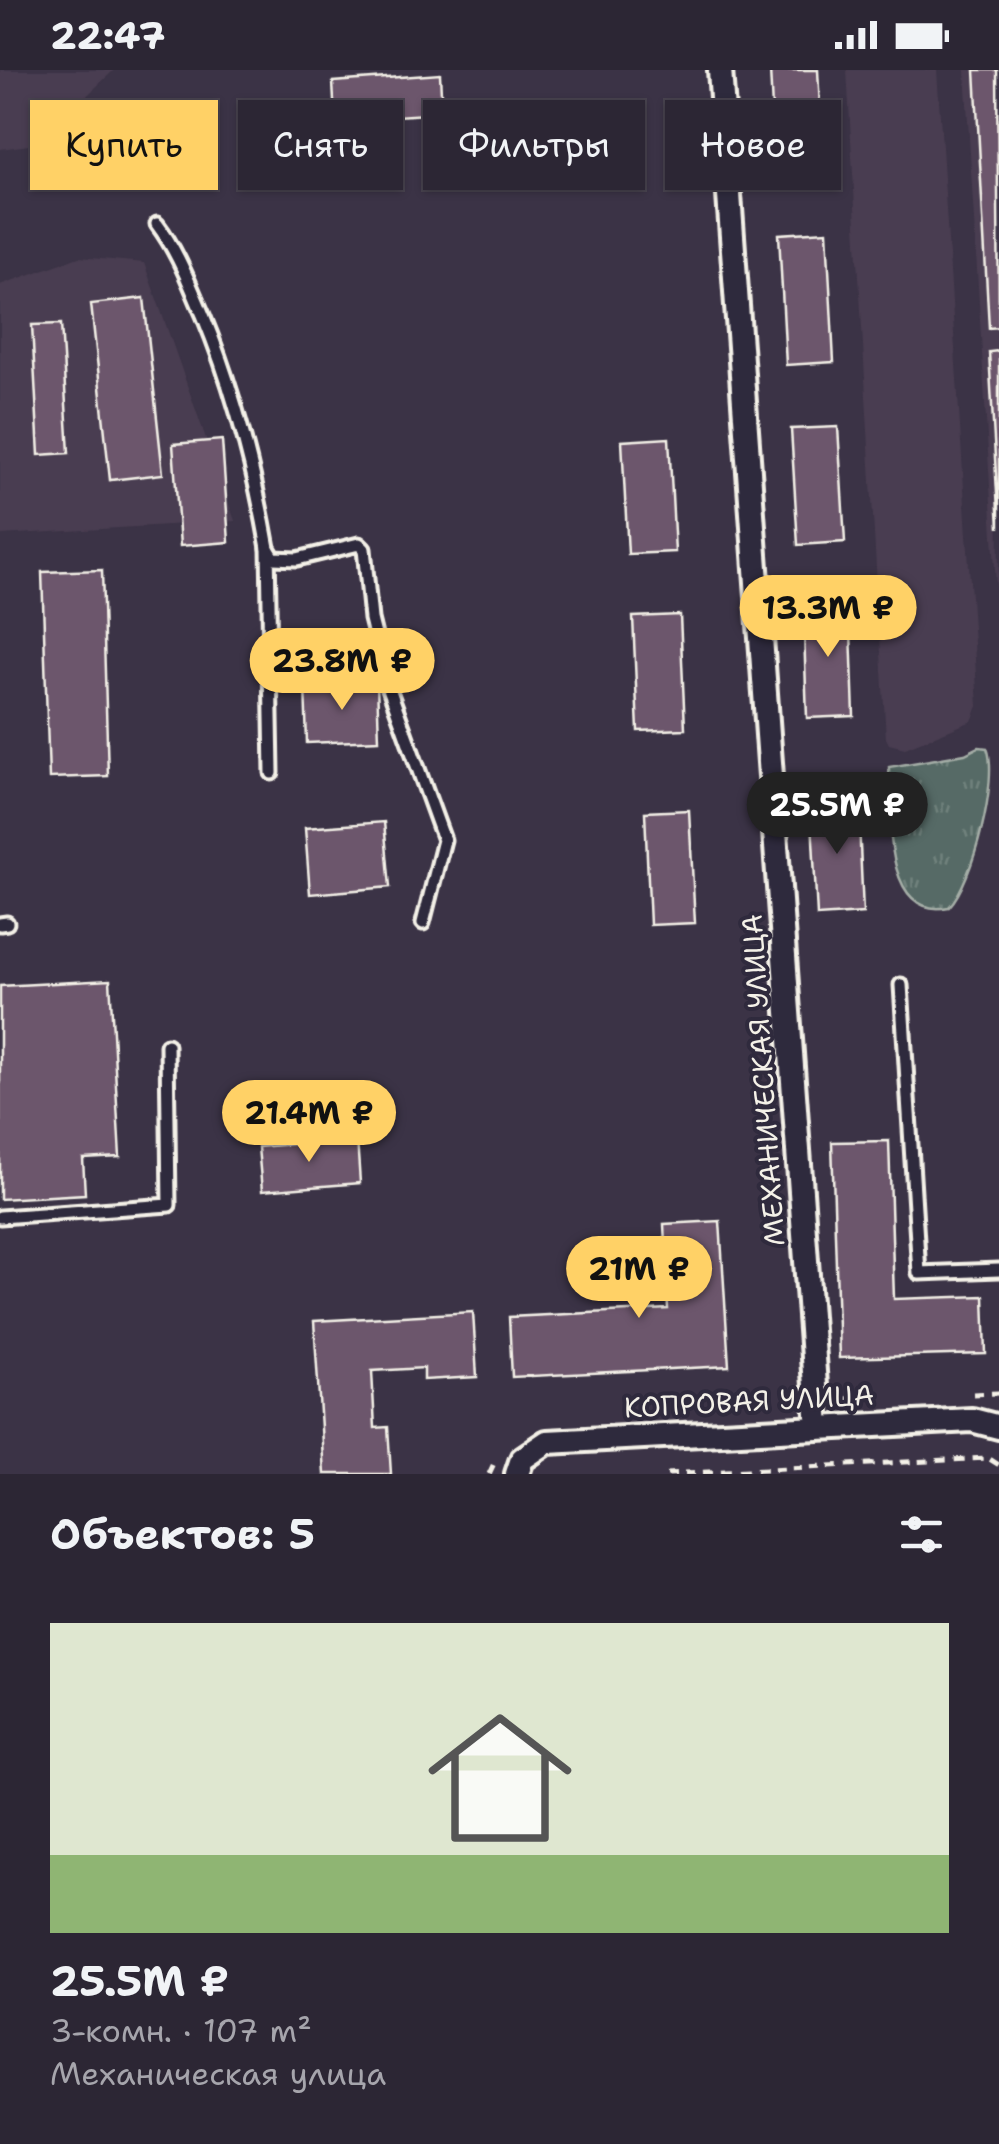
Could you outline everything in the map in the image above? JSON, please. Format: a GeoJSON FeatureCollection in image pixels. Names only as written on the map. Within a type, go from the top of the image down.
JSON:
{"type":"FeatureCollection","features":[{"type":"Feature","properties":{"kind":"street","name":"МЕХАНИЧЕСКАЯ УЛИЦА"},"geometry":{"type":"LineString","coordinates":[[720,70],[818,1426]]}},
{"type":"Feature","properties":{"kind":"street","name":"КОПРОВАЯ УЛИЦА"},"geometry":{"type":"LineString","coordinates":[[517,1474],[522,1460],[547,1442],[972,1420],[999,1427]]}},
{"type":"Feature","properties":{"kind":"lane"},"geometry":{"type":"LineString","coordinates":[[157,224],[176,250],[223,364],[240,418],[268,548],[272,774]]}},
{"type":"Feature","properties":{"kind":"lane"},"geometry":{"type":"LineString","coordinates":[[268,548],[274,558],[297,559],[359,544],[364,549],[371,619],[386,680],[444,840],[423,923]]}},
{"type":"Feature","properties":{"kind":"lane"},"geometry":{"type":"LineString","coordinates":[[901,985],[919,1273],[999,1270]]}},
{"type":"Feature","properties":{"kind":"lane"},"geometry":{"type":"LineString","coordinates":[[0,1217],[169,1205],[167,1045]]}},
{"type":"Feature","properties":{"kind":"path"},"geometry":{"type":"LineString","coordinates":[[667,1474],[988,1458],[999,1465]]}},
{"type":"Feature","properties":{"kind":"shaded area"},"geometry":{"type":"Polygon","coordinates":[[[0,70],[114,70],[82,100],[30,100],[30,145],[0,149],[0,70]]]}},
{"type":"Feature","properties":{"kind":"shaded area"},"geometry":{"type":"Polygon","coordinates":[[[847,70],[937,70],[978,706],[972,721],[905,748],[889,744],[886,738],[847,70]]]}},
{"type":"Feature","properties":{"kind":"shaded area"},"geometry":{"type":"Polygon","coordinates":[[[965,70],[997,70],[999,635],[965,70]]]}},
{"type":"Feature","properties":{"kind":"shaded area"},"geometry":{"type":"Polygon","coordinates":[[[79,257],[144,263],[235,521],[0,535],[0,285],[79,257]]]}},
{"type":"Feature","properties":{"kind":"green space"},"geometry":{"type":"Polygon","coordinates":[[[979,747],[987,748],[990,782],[975,854],[949,907],[927,907],[911,897],[900,880],[894,858],[889,767],[965,754],[979,747]]]}},
{"type":"Feature","properties":{"kind":"building"},"geometry":{"type":"Polygon","coordinates":[[[770,70],[818,70],[820,100],[772,100],[770,70]]]}},
{"type":"Feature","properties":{"kind":"building"},"geometry":{"type":"Polygon","coordinates":[[[975,70],[997,70],[999,327],[989,328],[975,70]]]}},
{"type":"Feature","properties":{"kind":"building"},"geometry":{"type":"Polygon","coordinates":[[[440,74],[441,100],[423,100],[423,114],[403,116],[403,100],[334,100],[333,82],[440,74]]]}},
{"type":"Feature","properties":{"kind":"building"},"geometry":{"type":"Polygon","coordinates":[[[827,231],[834,362],[786,365],[779,234],[827,231]]]}},
{"type":"Feature","properties":{"kind":"building"},"geometry":{"type":"Polygon","coordinates":[[[144,298],[163,474],[110,480],[91,304],[144,298]]]}},
{"type":"Feature","properties":{"kind":"building"},"geometry":{"type":"Polygon","coordinates":[[[61,324],[69,453],[39,455],[32,325],[61,324]]]}},
{"type":"Feature","properties":{"kind":"building"},"geometry":{"type":"Polygon","coordinates":[[[999,351],[999,528],[989,352],[999,351]]]}},
{"type":"Feature","properties":{"kind":"building"},"geometry":{"type":"Polygon","coordinates":[[[838,427],[845,542],[798,545],[791,429],[838,427]]]}},
{"type":"Feature","properties":{"kind":"building"},"geometry":{"type":"Polygon","coordinates":[[[669,438],[675,552],[628,554],[622,441],[669,438]]]}},
{"type":"Feature","properties":{"kind":"building"},"geometry":{"type":"Polygon","coordinates":[[[222,440],[229,542],[180,546],[173,444],[222,440]]]}},
{"type":"Feature","properties":{"kind":"building"},"geometry":{"type":"Polygon","coordinates":[[[102,570],[108,776],[49,778],[42,572],[102,570]]]}},
{"type":"Feature","properties":{"kind":"building"},"geometry":{"type":"Polygon","coordinates":[[[850,602],[854,716],[807,718],[803,603],[850,602]]]}},
{"type":"Feature","properties":{"kind":"building"},"geometry":{"type":"Polygon","coordinates":[[[680,615],[685,729],[638,731],[633,617],[680,615]]]}},
{"type":"Feature","properties":{"kind":"building"},"geometry":{"type":"Polygon","coordinates":[[[377,682],[379,740],[307,743],[305,685],[377,682]]]}},
{"type":"Feature","properties":{"kind":"building"},"geometry":{"type":"Polygon","coordinates":[[[858,799],[863,913],[817,916],[811,801],[858,799]]]}},
{"type":"Feature","properties":{"kind":"building"},"geometry":{"type":"Polygon","coordinates":[[[689,810],[695,923],[650,925],[645,812],[689,810]]]}},
{"type":"Feature","properties":{"kind":"building"},"geometry":{"type":"Polygon","coordinates":[[[384,822],[390,887],[310,894],[305,828],[384,822]]]}},
{"type":"Feature","properties":{"kind":"building"},"geometry":{"type":"Polygon","coordinates":[[[110,980],[120,1157],[83,1159],[85,1194],[0,1199],[0,986],[110,980]]]}},
{"type":"Feature","properties":{"kind":"building"},"geometry":{"type":"Polygon","coordinates":[[[357,1139],[360,1183],[262,1191],[258,1147],[357,1139]]]}},
{"type":"Feature","properties":{"kind":"building"},"geometry":{"type":"Polygon","coordinates":[[[889,1141],[894,1299],[984,1296],[986,1354],[839,1358],[832,1142],[889,1141]]]}},
{"type":"Feature","properties":{"kind":"building"},"geometry":{"type":"Polygon","coordinates":[[[720,1221],[729,1366],[512,1377],[509,1317],[668,1309],[664,1224],[720,1221]]]}},
{"type":"Feature","properties":{"kind":"building"},"geometry":{"type":"Polygon","coordinates":[[[473,1312],[477,1377],[424,1380],[424,1368],[372,1371],[375,1428],[388,1427],[391,1474],[324,1474],[314,1321],[473,1312]]]}}]}
